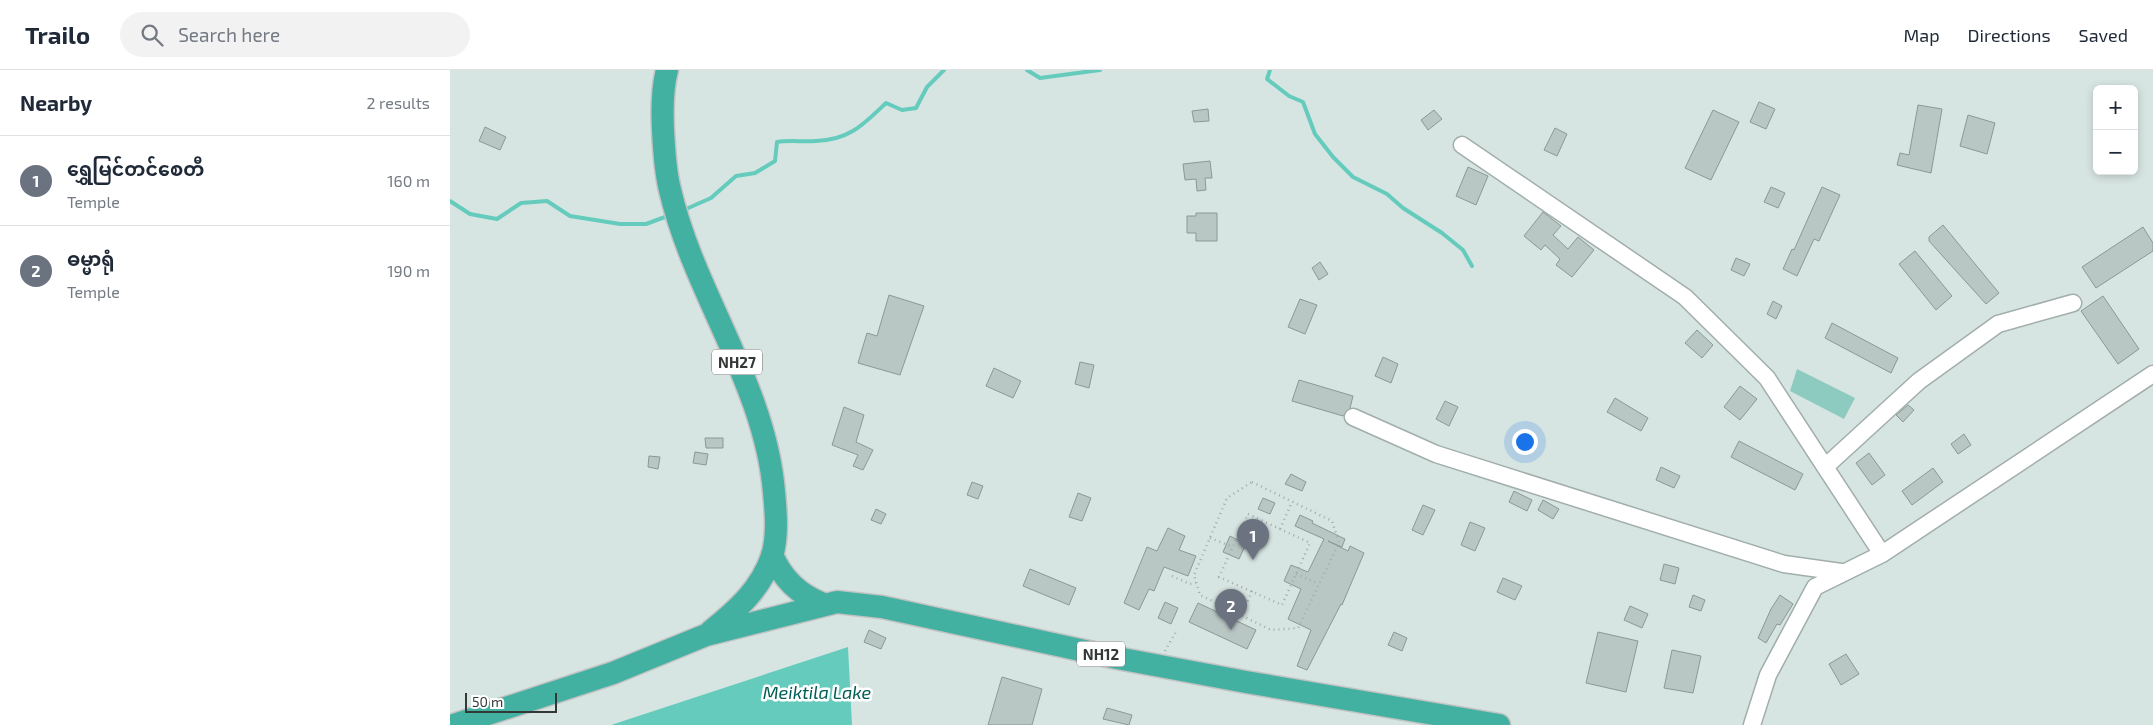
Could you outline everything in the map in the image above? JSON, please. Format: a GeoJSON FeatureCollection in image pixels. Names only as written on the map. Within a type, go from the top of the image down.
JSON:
{"type":"FeatureCollection","features":[{"type":"Feature","properties":{"kind":"highway","name":"NH27"},"geometry":{"type":"LineString","coordinates":[[667,70],[662,111],[664,151],[669,188],[686,244],[750,394],[768,448],[776,512],[772,555],[758,584],[747,600],[706,635]]}},
{"type":"Feature","properties":{"kind":"highway"},"geometry":{"type":"LineString","coordinates":[[772,555],[777,566],[792,586],[811,600],[822,604]]}},
{"type":"Feature","properties":{"kind":"highway","name":"NH12"},"geometry":{"type":"LineString","coordinates":[[454,725],[612,673],[706,635],[758,623],[822,604],[838,602],[882,607],[1157,665],[1499,725]]}},
{"type":"Feature","properties":{"kind":"street"},"geometry":{"type":"LineString","coordinates":[[1462,145],[1685,296],[1767,378],[1882,554]]}},
{"type":"Feature","properties":{"kind":"street"},"geometry":{"type":"LineString","coordinates":[[1824,467],[1919,381],[1998,324],[2072,303]]}},
{"type":"Feature","properties":{"kind":"street"},"geometry":{"type":"LineString","coordinates":[[1752,725],[1768,675],[1815,587],[1841,572],[1882,554],[2153,374]]}},
{"type":"Feature","properties":{"kind":"street"},"geometry":{"type":"LineString","coordinates":[[1353,417],[1455,460],[1784,564],[1841,572]]}},
{"type":"Feature","properties":{"kind":"path"},"geometry":{"type":"LineString","coordinates":[[1252,482],[1292,502],[1332,521],[1339,543],[1298,628],[1271,630],[1200,595],[1194,575],[1228,498],[1252,482]]}},
{"type":"Feature","properties":{"kind":"path"},"geometry":{"type":"LineString","coordinates":[[1280,529],[1292,502]]}},
{"type":"Feature","properties":{"kind":"path"},"geometry":{"type":"LineString","coordinates":[[1248,514],[1310,543],[1282,605],[1219,576],[1232,548],[1248,514]]}},
{"type":"Feature","properties":{"kind":"path"},"geometry":{"type":"LineString","coordinates":[[1210,538],[1232,548]]}},
{"type":"Feature","properties":{"kind":"path"},"geometry":{"type":"LineString","coordinates":[[1296,574],[1319,584]]}},
{"type":"Feature","properties":{"kind":"path"},"geometry":{"type":"LineString","coordinates":[[1172,576],[1190,584],[1196,583]]}},
{"type":"Feature","properties":{"kind":"path"},"geometry":{"type":"LineString","coordinates":[[1242,615],[1252,591]]}},
{"type":"Feature","properties":{"kind":"path"},"geometry":{"type":"LineString","coordinates":[[1157,665],[1176,630]]}},
{"type":"Feature","properties":{"kind":"shaded area"},"geometry":{"type":"Polygon","coordinates":[[[1797,369],[1855,398],[1844,419],[1790,391],[1797,369]]]}},
{"type":"Feature","properties":{"kind":"water","name":"Meiktila Lake"},"geometry":{"type":"Polygon","coordinates":[[[848,647],[852,725],[611,725],[848,647]]]}},
{"type":"Feature","properties":{"kind":"building"},"geometry":{"type":"Polygon","coordinates":[[[1759,102],[1775,109],[1766,129],[1750,122],[1759,102]]]}},
{"type":"Feature","properties":{"kind":"building"},"geometry":{"type":"Polygon","coordinates":[[[1918,105],[1942,109],[1931,173],[1897,165],[1900,153],[1909,155],[1918,105]]]}},
{"type":"Feature","properties":{"kind":"building"},"geometry":{"type":"Polygon","coordinates":[[[1208,109],[1209,121],[1194,122],[1192,111],[1208,109]]]}},
{"type":"Feature","properties":{"kind":"building"},"geometry":{"type":"Polygon","coordinates":[[[1434,110],[1442,119],[1428,130],[1421,120],[1434,110]]]}},
{"type":"Feature","properties":{"kind":"building"},"geometry":{"type":"Polygon","coordinates":[[[1713,110],[1739,122],[1711,180],[1685,168],[1713,110]]]}},
{"type":"Feature","properties":{"kind":"building"},"geometry":{"type":"Polygon","coordinates":[[[1968,115],[1995,123],[1987,154],[1960,146],[1968,115]]]}},
{"type":"Feature","properties":{"kind":"building"},"geometry":{"type":"Polygon","coordinates":[[[485,127],[506,137],[500,150],[479,141],[485,127]]]}},
{"type":"Feature","properties":{"kind":"building"},"geometry":{"type":"Polygon","coordinates":[[[1555,128],[1567,134],[1557,156],[1544,150],[1555,128]]]}},
{"type":"Feature","properties":{"kind":"building"},"geometry":{"type":"Polygon","coordinates":[[[1210,161],[1212,178],[1205,178],[1206,190],[1197,191],[1196,179],[1185,180],[1183,164],[1210,161]]]}},
{"type":"Feature","properties":{"kind":"building"},"geometry":{"type":"Polygon","coordinates":[[[1468,167],[1488,176],[1476,205],[1456,196],[1468,167]]]}},
{"type":"Feature","properties":{"kind":"building"},"geometry":{"type":"Polygon","coordinates":[[[1771,187],[1785,193],[1778,208],[1764,202],[1771,187]]]}},
{"type":"Feature","properties":{"kind":"building"},"geometry":{"type":"Polygon","coordinates":[[[1822,187],[1840,195],[1819,241],[1814,239],[1797,276],[1783,269],[1792,249],[1794,250],[1822,187]]]}},
{"type":"Feature","properties":{"kind":"building"},"geometry":{"type":"Polygon","coordinates":[[[1543,212],[1561,226],[1553,235],[1568,249],[1578,237],[1594,250],[1572,277],[1556,265],[1560,259],[1545,245],[1541,250],[1524,236],[1543,212]]]}},
{"type":"Feature","properties":{"kind":"building"},"geometry":{"type":"Polygon","coordinates":[[[1196,213],[1217,213],[1217,241],[1196,241],[1196,233],[1187,233],[1187,216],[1196,216],[1196,213]]]}},
{"type":"Feature","properties":{"kind":"building"},"geometry":{"type":"Polygon","coordinates":[[[1943,225],[1999,293],[1986,304],[1929,241],[1929,237],[1943,225]]]}},
{"type":"Feature","properties":{"kind":"building"},"geometry":{"type":"Polygon","coordinates":[[[2143,227],[2153,243],[2153,251],[2096,288],[2082,267],[2143,227]]]}},
{"type":"Feature","properties":{"kind":"building"},"geometry":{"type":"Polygon","coordinates":[[[1915,251],[1952,296],[1936,310],[1899,264],[1915,251]]]}},
{"type":"Feature","properties":{"kind":"building"},"geometry":{"type":"Polygon","coordinates":[[[1736,258],[1750,264],[1744,276],[1731,270],[1736,258]]]}},
{"type":"Feature","properties":{"kind":"building"},"geometry":{"type":"Polygon","coordinates":[[[1320,262],[1328,274],[1319,280],[1312,268],[1320,262]]]}},
{"type":"Feature","properties":{"kind":"building"},"geometry":{"type":"Polygon","coordinates":[[[889,295],[924,306],[900,375],[858,363],[867,333],[877,336],[889,295]]]}},
{"type":"Feature","properties":{"kind":"building"},"geometry":{"type":"Polygon","coordinates":[[[2103,296],[2139,349],[2118,364],[2081,311],[2103,296]]]}},
{"type":"Feature","properties":{"kind":"building"},"geometry":{"type":"Polygon","coordinates":[[[1300,299],[1317,305],[1305,334],[1288,327],[1300,299]]]}},
{"type":"Feature","properties":{"kind":"building"},"geometry":{"type":"Polygon","coordinates":[[[1773,301],[1782,306],[1776,319],[1767,314],[1773,301]]]}},
{"type":"Feature","properties":{"kind":"building"},"geometry":{"type":"Polygon","coordinates":[[[1832,323],[1898,358],[1891,373],[1825,338],[1832,323]]]}},
{"type":"Feature","properties":{"kind":"building"},"geometry":{"type":"Polygon","coordinates":[[[1697,330],[1713,345],[1702,358],[1685,343],[1697,330]]]}},
{"type":"Feature","properties":{"kind":"building"},"geometry":{"type":"Polygon","coordinates":[[[1383,357],[1398,364],[1391,383],[1375,376],[1383,357]]]}},
{"type":"Feature","properties":{"kind":"building"},"geometry":{"type":"Polygon","coordinates":[[[1080,362],[1094,365],[1089,388],[1075,384],[1080,362]]]}},
{"type":"Feature","properties":{"kind":"building"},"geometry":{"type":"Polygon","coordinates":[[[994,368],[1021,381],[1013,398],[986,386],[994,368]]]}},
{"type":"Feature","properties":{"kind":"building"},"geometry":{"type":"Polygon","coordinates":[[[1299,380],[1353,396],[1350,408],[1343,416],[1292,401],[1299,380]]]}},
{"type":"Feature","properties":{"kind":"building"},"geometry":{"type":"Polygon","coordinates":[[[1740,386],[1757,399],[1740,420],[1724,407],[1740,386]]]}},
{"type":"Feature","properties":{"kind":"building"},"geometry":{"type":"Polygon","coordinates":[[[1615,398],[1648,418],[1641,431],[1607,412],[1615,398]]]}},
{"type":"Feature","properties":{"kind":"building"},"geometry":{"type":"Polygon","coordinates":[[[1445,401],[1458,407],[1449,426],[1436,419],[1445,401]]]}},
{"type":"Feature","properties":{"kind":"building"},"geometry":{"type":"Polygon","coordinates":[[[1908,405],[1914,410],[1903,422],[1896,415],[1908,405]]]}},
{"type":"Feature","properties":{"kind":"building"},"geometry":{"type":"Polygon","coordinates":[[[844,407],[864,415],[856,442],[873,450],[863,470],[853,466],[858,455],[832,445],[844,407]]]}},
{"type":"Feature","properties":{"kind":"building"},"geometry":{"type":"Polygon","coordinates":[[[1964,434],[1971,445],[1958,454],[1951,444],[1964,434]]]}},
{"type":"Feature","properties":{"kind":"building"},"geometry":{"type":"Polygon","coordinates":[[[705,438],[723,438],[723,448],[706,448],[705,438]]]}},
{"type":"Feature","properties":{"kind":"building"},"geometry":{"type":"Polygon","coordinates":[[[1739,441],[1803,474],[1795,490],[1731,457],[1739,441]]]}},
{"type":"Feature","properties":{"kind":"building"},"geometry":{"type":"Polygon","coordinates":[[[695,452],[708,454],[706,465],[693,463],[695,452]]]}},
{"type":"Feature","properties":{"kind":"building"},"geometry":{"type":"Polygon","coordinates":[[[1869,453],[1885,475],[1872,485],[1856,463],[1869,453]]]}},
{"type":"Feature","properties":{"kind":"building"},"geometry":{"type":"Polygon","coordinates":[[[649,456],[660,457],[658,469],[648,467],[649,456]]]}},
{"type":"Feature","properties":{"kind":"building"},"geometry":{"type":"Polygon","coordinates":[[[1661,467],[1680,476],[1674,488],[1656,480],[1661,467]]]}},
{"type":"Feature","properties":{"kind":"building"},"geometry":{"type":"Polygon","coordinates":[[[1933,468],[1943,482],[1912,505],[1902,491],[1933,468]]]}},
{"type":"Feature","properties":{"kind":"building"},"geometry":{"type":"Polygon","coordinates":[[[1291,474],[1306,482],[1302,491],[1285,484],[1291,474]]]}},
{"type":"Feature","properties":{"kind":"building"},"geometry":{"type":"Polygon","coordinates":[[[972,482],[983,486],[978,499],[967,495],[972,482]]]}},
{"type":"Feature","properties":{"kind":"building"},"geometry":{"type":"Polygon","coordinates":[[[1514,491],[1532,500],[1527,511],[1509,502],[1514,491]]]}},
{"type":"Feature","properties":{"kind":"building"},"geometry":{"type":"Polygon","coordinates":[[[1078,493],[1091,498],[1082,521],[1069,517],[1078,493]]]}},
{"type":"Feature","properties":{"kind":"building"},"geometry":{"type":"Polygon","coordinates":[[[1263,498],[1275,503],[1270,514],[1258,509],[1263,498]]]}},
{"type":"Feature","properties":{"kind":"building"},"geometry":{"type":"Polygon","coordinates":[[[1543,500],[1559,509],[1553,519],[1538,510],[1543,500]]]}},
{"type":"Feature","properties":{"kind":"building"},"geometry":{"type":"Polygon","coordinates":[[[1423,505],[1435,510],[1423,535],[1412,530],[1423,505]]]}},
{"type":"Feature","properties":{"kind":"building"},"geometry":{"type":"Polygon","coordinates":[[[876,509],[886,514],[881,524],[871,520],[876,509]]]}},
{"type":"Feature","properties":{"kind":"building"},"geometry":{"type":"Polygon","coordinates":[[[1300,515],[1345,539],[1342,547],[1328,541],[1348,551],[1350,546],[1364,553],[1342,605],[1307,670],[1297,666],[1311,630],[1288,619],[1301,589],[1284,581],[1291,565],[1308,572],[1324,539],[1295,526],[1300,515]]]}},
{"type":"Feature","properties":{"kind":"building"},"geometry":{"type":"Polygon","coordinates":[[[1470,522],[1485,528],[1475,551],[1461,545],[1470,522]]]}},
{"type":"Feature","properties":{"kind":"building"},"geometry":{"type":"Polygon","coordinates":[[[1168,528],[1185,536],[1179,550],[1196,556],[1188,576],[1164,567],[1154,591],[1149,589],[1139,610],[1124,603],[1147,547],[1157,551],[1168,528]]]}},
{"type":"Feature","properties":{"kind":"building"},"geometry":{"type":"Polygon","coordinates":[[[1230,536],[1246,544],[1239,559],[1223,552],[1230,536]]]}},
{"type":"Feature","properties":{"kind":"building"},"geometry":{"type":"Polygon","coordinates":[[[1664,564],[1679,568],[1675,584],[1660,580],[1664,564]]]}},
{"type":"Feature","properties":{"kind":"building"},"geometry":{"type":"Polygon","coordinates":[[[1030,569],[1076,588],[1069,605],[1023,586],[1030,569]]]}},
{"type":"Feature","properties":{"kind":"building"},"geometry":{"type":"Polygon","coordinates":[[[1503,578],[1522,586],[1515,600],[1497,592],[1503,578]]]}},
{"type":"Feature","properties":{"kind":"building"},"geometry":{"type":"Polygon","coordinates":[[[1693,595],[1705,600],[1701,611],[1689,607],[1693,595]]]}},
{"type":"Feature","properties":{"kind":"building"},"geometry":{"type":"Polygon","coordinates":[[[1780,595],[1793,604],[1780,625],[1777,624],[1766,643],[1758,638],[1771,609],[1780,595]]]}},
{"type":"Feature","properties":{"kind":"building"},"geometry":{"type":"Polygon","coordinates":[[[1165,602],[1178,608],[1171,624],[1158,618],[1165,602]]]}},
{"type":"Feature","properties":{"kind":"building"},"geometry":{"type":"Polygon","coordinates":[[[1198,603],[1256,630],[1247,649],[1189,622],[1198,603]]]}},
{"type":"Feature","properties":{"kind":"building"},"geometry":{"type":"Polygon","coordinates":[[[1630,606],[1648,614],[1642,628],[1624,620],[1630,606]]]}},
{"type":"Feature","properties":{"kind":"building"},"geometry":{"type":"Polygon","coordinates":[[[869,630],[886,638],[881,649],[864,642],[869,630]]]}},
{"type":"Feature","properties":{"kind":"building"},"geometry":{"type":"Polygon","coordinates":[[[1394,632],[1407,638],[1402,651],[1388,645],[1394,632]]]}},
{"type":"Feature","properties":{"kind":"building"},"geometry":{"type":"Polygon","coordinates":[[[1598,632],[1638,641],[1626,692],[1586,683],[1598,632]]]}},
{"type":"Feature","properties":{"kind":"building"},"geometry":{"type":"Polygon","coordinates":[[[1672,650],[1701,656],[1693,693],[1664,688],[1672,650]]]}},
{"type":"Feature","properties":{"kind":"building"},"geometry":{"type":"Polygon","coordinates":[[[1846,654],[1859,674],[1841,685],[1829,664],[1846,654]]]}},
{"type":"Feature","properties":{"kind":"building"},"geometry":{"type":"Polygon","coordinates":[[[1002,677],[1042,689],[1032,725],[988,725],[1002,677]]]}},
{"type":"Feature","properties":{"kind":"building"},"geometry":{"type":"Polygon","coordinates":[[[1107,708],[1132,715],[1129,725],[1103,719],[1107,708]]]}},
{"type":"Feature","properties":{"kind":"waterway"},"geometry":{"type":"LineString","coordinates":[[686,209],[711,198],[736,176],[755,173],[775,161],[777,142],[816,141],[838,138],[855,130],[886,103],[902,110],[916,108],[927,87],[944,70]]}},
{"type":"Feature","properties":{"kind":"waterway"},"geometry":{"type":"LineString","coordinates":[[1027,70],[1040,78],[1100,70]]}},
{"type":"Feature","properties":{"kind":"waterway"},"geometry":{"type":"LineString","coordinates":[[1270,70],[1267,79],[1289,96],[1303,102],[1315,134],[1333,157],[1353,177],[1387,194],[1403,208],[1442,233],[1463,250],[1472,266]]}},
{"type":"Feature","properties":{"kind":"waterway"},"geometry":{"type":"LineString","coordinates":[[450,201],[470,214],[497,219],[521,203],[547,201],[570,216],[620,224],[646,224],[665,217]]}},
{"type":"Feature","properties":{"kind":"place","name":"ရွှေမြင်တင်စေတီ"},"geometry":{"type":"Point","coordinates":[1253,560]}},
{"type":"Feature","properties":{"kind":"place","name":"ဓမ္မာရုံ"},"geometry":{"type":"Point","coordinates":[1231,630]}}]}
